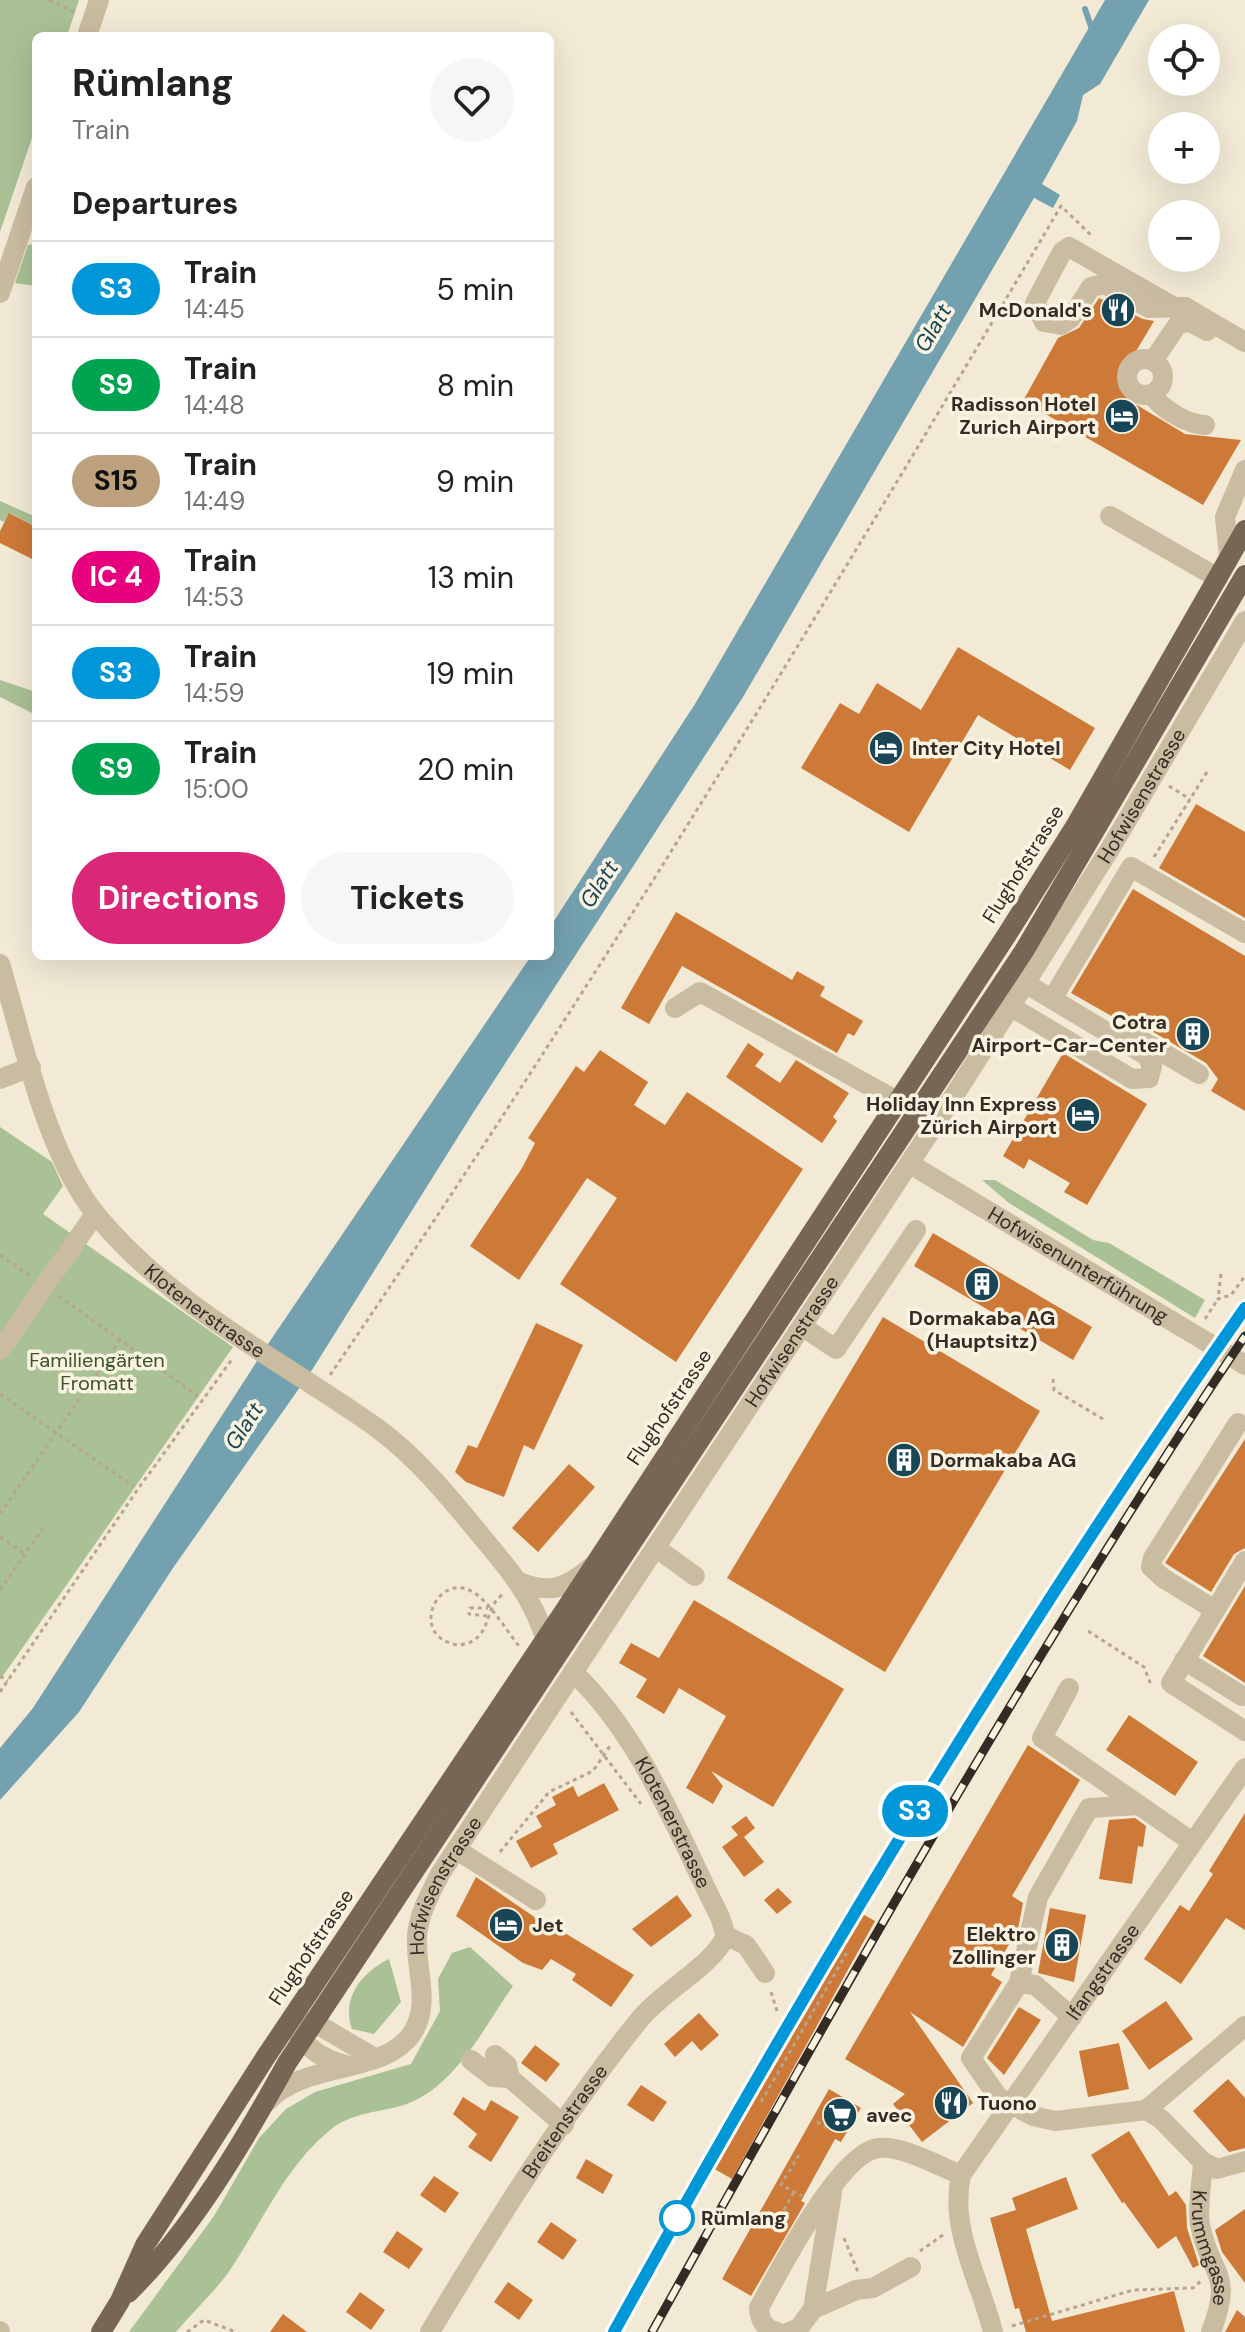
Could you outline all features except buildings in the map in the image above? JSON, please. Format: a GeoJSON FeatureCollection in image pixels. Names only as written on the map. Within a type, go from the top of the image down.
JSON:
{"type":"FeatureCollection","features":[{"type":"Feature","properties":{"kind":"main road","name":"Flughofstrasse"},"geometry":{"type":"LineString","coordinates":[[101,2332],[120,2301],[145,2245],[899,1102],[1076,825],[1245,530]]}},
{"type":"Feature","properties":{"kind":"main road","name":"Flughofstrasse"},"geometry":{"type":"LineString","coordinates":[[120,2301],[164,2256],[1024,951],[1245,575]]}},
{"type":"Feature","properties":{"kind":"street"},"geometry":{"type":"LineString","coordinates":[[90,28],[99,0]]}},
{"type":"Feature","properties":{"kind":"street"},"geometry":{"type":"LineString","coordinates":[[0,293],[32,199]]}},
{"type":"Feature","properties":{"kind":"street"},"geometry":{"type":"LineString","coordinates":[[1174,307],[1069,247],[1062,252],[1035,303],[1044,322],[1065,324],[1091,287],[1102,283],[1149,308],[1188,308],[1245,342]]}},
{"type":"Feature","properties":{"kind":"street"},"geometry":{"type":"LineString","coordinates":[[1153,361],[1176,326],[1185,321],[1245,352]]}},
{"type":"Feature","properties":{"kind":"street"},"geometry":{"type":"LineString","coordinates":[[1151,394],[1159,388],[1163,378],[1161,368],[1153,361],[1136,362],[1127,376],[1135,391],[1151,394],[1159,404],[1184,419],[1205,425]]}},
{"type":"Feature","properties":{"kind":"street"},"geometry":{"type":"LineString","coordinates":[[1229,557],[1225,517],[1245,470]]}},
{"type":"Feature","properties":{"kind":"street"},"geometry":{"type":"LineString","coordinates":[[1110,516],[1218,578]]}},
{"type":"Feature","properties":{"kind":"street","name":"Hofwisenstrasse"},"geometry":{"type":"LineString","coordinates":[[263,2107],[291,2082],[373,2057],[402,2044],[418,2021],[422,2000],[417,1936],[423,1907],[573,1672],[910,1164],[1118,837],[1245,621]]}},
{"type":"Feature","properties":{"kind":"street"},"geometry":{"type":"LineString","coordinates":[[1057,991],[1131,867],[1245,933]]}},
{"type":"Feature","properties":{"kind":"street","name":"Klotenerstrasse"},"geometry":{"type":"LineString","coordinates":[[0,964],[55,1137],[95,1214],[131,1255],[165,1285],[379,1430],[418,1463],[519,1582],[535,1610],[545,1638]]}},
{"type":"Feature","properties":{"kind":"street"},"geometry":{"type":"LineString","coordinates":[[1028,978],[1057,991],[1199,1074]]}},
{"type":"Feature","properties":{"kind":"street"},"geometry":{"type":"LineString","coordinates":[[1010,1006],[1132,1079],[1149,1078],[1152,1066],[1147,1056],[1028,978]]}},
{"type":"Feature","properties":{"kind":"street"},"geometry":{"type":"LineString","coordinates":[[675,1008],[700,992],[899,1102]]}},
{"type":"Feature","properties":{"kind":"street"},"geometry":{"type":"LineString","coordinates":[[0,1079],[31,1067]]}},
{"type":"Feature","properties":{"kind":"street","name":"Hofwisenunterführung"},"geometry":{"type":"LineString","coordinates":[[910,1164],[1245,1365]]}},
{"type":"Feature","properties":{"kind":"street"},"geometry":{"type":"LineString","coordinates":[[0,1350],[95,1214]]}},
{"type":"Feature","properties":{"kind":"street"},"geometry":{"type":"LineString","coordinates":[[803,1327],[836,1349],[916,1230]]}},
{"type":"Feature","properties":{"kind":"street"},"geometry":{"type":"LineString","coordinates":[[1215,1610],[1163,1578],[1151,1567],[1153,1558],[1238,1423]]}},
{"type":"Feature","properties":{"kind":"street"},"geometry":{"type":"LineString","coordinates":[[656,1548],[695,1576]]}},
{"type":"Feature","properties":{"kind":"street"},"geometry":{"type":"LineString","coordinates":[[1245,1561],[1171,1683],[1245,1731]]}},
{"type":"Feature","properties":{"kind":"street"},"geometry":{"type":"LineString","coordinates":[[519,1582],[544,1590],[557,1590],[572,1583],[590,1568]]}},
{"type":"Feature","properties":{"kind":"street"},"geometry":{"type":"LineString","coordinates":[[1184,1660],[1242,1696]]}},
{"type":"Feature","properties":{"kind":"street","name":"Klotenerstrasse"},"geometry":{"type":"LineString","coordinates":[[573,1672],[596,1694],[623,1728],[720,1917],[726,1936],[746,1945],[765,1973]]}},
{"type":"Feature","properties":{"kind":"street"},"geometry":{"type":"LineString","coordinates":[[1069,1688],[1042,1738],[1192,1842]]}},
{"type":"Feature","properties":{"kind":"street","name":"Ifangstrasse"},"geometry":{"type":"LineString","coordinates":[[961,2175],[975,2151],[1014,2104],[1192,1842],[1242,1778]]}},
{"type":"Feature","properties":{"kind":"street"},"geometry":{"type":"LineString","coordinates":[[1139,1805],[1089,1808],[1038,1897],[1019,1983],[971,2058],[998,2097],[1033,2116],[1055,2121],[1146,2110],[1245,2026]]}},
{"type":"Feature","properties":{"kind":"street"},"geometry":{"type":"LineString","coordinates":[[457,1850],[536,1900]]}},
{"type":"Feature","properties":{"kind":"street","name":"Breitenstrasse"},"geometry":{"type":"LineString","coordinates":[[430,2332],[564,2125],[638,2021],[674,1984],[718,1954],[726,1936]]}},
{"type":"Feature","properties":{"kind":"street"},"geometry":{"type":"LineString","coordinates":[[1019,1983],[1035,1985],[1072,2017]]}},
{"type":"Feature","properties":{"kind":"street"},"geometry":{"type":"LineString","coordinates":[[291,2021],[315,2023],[373,2057]]}},
{"type":"Feature","properties":{"kind":"street"},"geometry":{"type":"LineString","coordinates":[[291,2021],[303,2041],[323,2058],[346,2065]]}},
{"type":"Feature","properties":{"kind":"street"},"geometry":{"type":"LineString","coordinates":[[495,2055],[507,2065],[510,2078],[564,2125]]}},
{"type":"Feature","properties":{"kind":"street"},"geometry":{"type":"LineString","coordinates":[[471,2060],[493,2077],[510,2078]]}},
{"type":"Feature","properties":{"kind":"street"},"geometry":{"type":"LineString","coordinates":[[1146,2110],[1161,2119],[1203,2162],[1217,2169],[1245,2161]]}},
{"type":"Feature","properties":{"kind":"street"},"geometry":{"type":"LineString","coordinates":[[777,2332],[768,2330],[760,2319],[759,2308],[848,2164],[861,2153],[877,2148],[892,2149],[961,2175],[958,2219],[999,2330]]}},
{"type":"Feature","properties":{"kind":"street","name":"Krummgasse"},"geometry":{"type":"LineString","coordinates":[[1203,2162],[1200,2224],[1217,2269],[1222,2301],[1211,2332]]}},
{"type":"Feature","properties":{"kind":"street"},"geometry":{"type":"LineString","coordinates":[[789,2332],[799,2328],[813,2309],[833,2187]]}},
{"type":"Feature","properties":{"kind":"street"},"geometry":{"type":"LineString","coordinates":[[813,2309],[856,2290],[873,2288],[911,2267]]}},
{"type":"Feature","properties":{"kind":"path"},"geometry":{"type":"LineString","coordinates":[[49,0],[90,28]]}},
{"type":"Feature","properties":{"kind":"path"},"geometry":{"type":"LineString","coordinates":[[330,1398],[326,1381],[600,968],[845,572],[1061,206]]}},
{"type":"Feature","properties":{"kind":"path"},"geometry":{"type":"LineString","coordinates":[[1151,861],[1207,772]]}},
{"type":"Feature","properties":{"kind":"path"},"geometry":{"type":"LineString","coordinates":[[1172,787],[1190,799]]}},
{"type":"Feature","properties":{"kind":"path"},"geometry":{"type":"LineString","coordinates":[[0,1255],[202,1399]]}},
{"type":"Feature","properties":{"kind":"path"},"geometry":{"type":"LineString","coordinates":[[1201,1326],[1218,1299],[1221,1274]]}},
{"type":"Feature","properties":{"kind":"path"},"geometry":{"type":"LineString","coordinates":[[1218,1299],[1231,1295],[1245,1276]]}},
{"type":"Feature","properties":{"kind":"path"},"geometry":{"type":"LineString","coordinates":[[0,1514],[120,1340]]}},
{"type":"Feature","properties":{"kind":"path"},"geometry":{"type":"LineString","coordinates":[[0,1692],[226,1367]]}},
{"type":"Feature","properties":{"kind":"path"},"geometry":{"type":"LineString","coordinates":[[1053,1379],[1054,1390],[1103,1419]]}},
{"type":"Feature","properties":{"kind":"path"},"geometry":{"type":"LineString","coordinates":[[0,1394],[133,1486]]}},
{"type":"Feature","properties":{"kind":"path"},"geometry":{"type":"LineString","coordinates":[[0,1590],[44,1527]]}},
{"type":"Feature","properties":{"kind":"path"},"geometry":{"type":"LineString","coordinates":[[0,1537],[25,1554]]}},
{"type":"Feature","properties":{"kind":"path"},"geometry":{"type":"LineString","coordinates":[[487,1622],[492,1603],[519,1582]]}},
{"type":"Feature","properties":{"kind":"path"},"geometry":{"type":"LineString","coordinates":[[487,1616],[469,1614],[470,1608],[488,1608]]}},
{"type":"Feature","properties":{"kind":"path"},"geometry":{"type":"LineString","coordinates":[[0,1676],[8,1681]]}},
{"type":"Feature","properties":{"kind":"path"},"geometry":{"type":"LineString","coordinates":[[487,1870],[549,1792],[593,1771],[623,1728]]}},
{"type":"Feature","properties":{"kind":"path"},"geometry":{"type":"LineString","coordinates":[[761,2102],[849,1949]]}},
{"type":"Feature","properties":{"kind":"path"},"geometry":{"type":"LineString","coordinates":[[765,1973],[778,2014]]}},
{"type":"Feature","properties":{"kind":"path"},"geometry":{"type":"LineString","coordinates":[[817,2122],[831,2130]]}},
{"type":"Feature","properties":{"kind":"path"},"geometry":{"type":"LineString","coordinates":[[783,2211],[794,2192],[781,2185],[799,2155]]}},
{"type":"Feature","properties":{"kind":"path"},"geometry":{"type":"LineString","coordinates":[[911,2267],[926,2244],[943,2235]]}},
{"type":"Feature","properties":{"kind":"path"},"geometry":{"type":"LineString","coordinates":[[999,2330],[1133,2290],[1193,2288],[1217,2269]]}},
{"type":"Feature","properties":{"kind":"path"},"geometry":{"type":"LineString","coordinates":[[187,2332],[204,2320],[236,2332]]}},
{"type":"Feature","properties":{"kind":"green space"},"geometry":{"type":"Polygon","coordinates":[[[0,0],[79,0],[68,32],[32,32],[32,138],[0,232],[0,0]]]}},
{"type":"Feature","properties":{"kind":"green space"},"geometry":{"type":"Polygon","coordinates":[[[32,244],[32,285],[15,283],[28,245],[32,244]]]}},
{"type":"Feature","properties":{"kind":"green space"},"geometry":{"type":"Polygon","coordinates":[[[0,501],[32,515],[32,525],[10,513],[4,522],[0,520],[0,501]]]}},
{"type":"Feature","properties":{"kind":"green space"},"geometry":{"type":"Polygon","coordinates":[[[0,680],[32,691],[32,713],[0,697],[0,680]]]}},
{"type":"Feature","properties":{"kind":"green space","name":"Familiengärten Fromatt"},"geometry":{"type":"Polygon","coordinates":[[[0,1127],[52,1162],[63,1186],[43,1214],[233,1347],[0,1680],[0,1127]]]}},
{"type":"Feature","properties":{"kind":"green space"},"geometry":{"type":"Polygon","coordinates":[[[982,1180],[995,1180],[1093,1240],[1109,1243],[1205,1300],[1195,1318],[1009,1203],[982,1180]]]}},
{"type":"Feature","properties":{"kind":"green space"},"geometry":{"type":"Polygon","coordinates":[[[470,1947],[513,1986],[453,2071],[422,2097],[404,2105],[356,2116],[330,2130],[286,2179],[228,2273],[176,2332],[129,2332],[214,2216],[259,2138],[286,2109],[315,2092],[411,2064],[440,2011],[438,1979],[452,1953],[470,1947]]]}},
{"type":"Feature","properties":{"kind":"green space"},"geometry":{"type":"Polygon","coordinates":[[[389,1959],[401,2002],[374,2034],[352,2029],[349,2018],[351,1997],[370,1971],[389,1959]]]}},
{"type":"Feature","properties":{"kind":"water","name":"Glatt"},"geometry":{"type":"Polygon","coordinates":[[[1105,0],[1149,0],[1100,84],[1083,95],[1077,121],[1042,184],[1060,195],[1053,208],[1034,198],[743,697],[473,1113],[312,1370],[173,1568],[79,1712],[0,1800],[0,1748],[33,1708],[270,1341],[528,960],[554,960],[554,921],[695,704],[1105,0]]]}},
{"type":"Feature","properties":{"kind":"waterway"},"geometry":{"type":"LineString","coordinates":[[1085,9],[1093,32]]}},
{"type":"Feature","properties":{"kind":"railway"},"geometry":{"type":"LineString","coordinates":[[614,2332],[761,2070],[915,1811],[1076,1557],[1245,1308]]}},
{"type":"Feature","properties":{"kind":"railway"},"geometry":{"type":"LineString","coordinates":[[652,2332],[865,1953],[1012,1703],[1165,1457],[1245,1336]]}},
{"type":"Feature","properties":{"kind":"train","name":"S3"},"geometry":{"type":"LineString","coordinates":[[614,2332],[827,1956],[928,1790],[1028,1630],[1245,1308]]}},
{"type":"Feature","properties":{"kind":"place","name":"McDonald's"},"geometry":{"type":"Point","coordinates":[1118,310]}},
{"type":"Feature","properties":{"kind":"place","name":"Radisson Hotel Zurich Airport"},"geometry":{"type":"Point","coordinates":[1122,416]}},
{"type":"Feature","properties":{"kind":"place","name":"Inter City Hotel"},"geometry":{"type":"Point","coordinates":[886,748]}},
{"type":"Feature","properties":{"kind":"place","name":"Cotra Airport-Car-Center"},"geometry":{"type":"Point","coordinates":[1193,1034]}},
{"type":"Feature","properties":{"kind":"place","name":"Holiday Inn Express Zürich Airport"},"geometry":{"type":"Point","coordinates":[1083,1115]}},
{"type":"Feature","properties":{"kind":"place","name":"Dormakaba AG (Hauptsitz)"},"geometry":{"type":"Point","coordinates":[982,1284]}},
{"type":"Feature","properties":{"kind":"place","name":"Dormakaba AG"},"geometry":{"type":"Point","coordinates":[904,1460]}},
{"type":"Feature","properties":{"kind":"place","name":"Jet"},"geometry":{"type":"Point","coordinates":[506,1925]}},
{"type":"Feature","properties":{"kind":"place","name":"Elektro Zollinger"},"geometry":{"type":"Point","coordinates":[1062,1945]}},
{"type":"Feature","properties":{"kind":"place","name":"Tuono"},"geometry":{"type":"Point","coordinates":[951,2103]}},
{"type":"Feature","properties":{"kind":"place","name":"avec"},"geometry":{"type":"Point","coordinates":[840,2115]}},
{"type":"Feature","properties":{"kind":"place","name":"Rümlang"},"geometry":{"type":"Point","coordinates":[677,2218]}}]}
